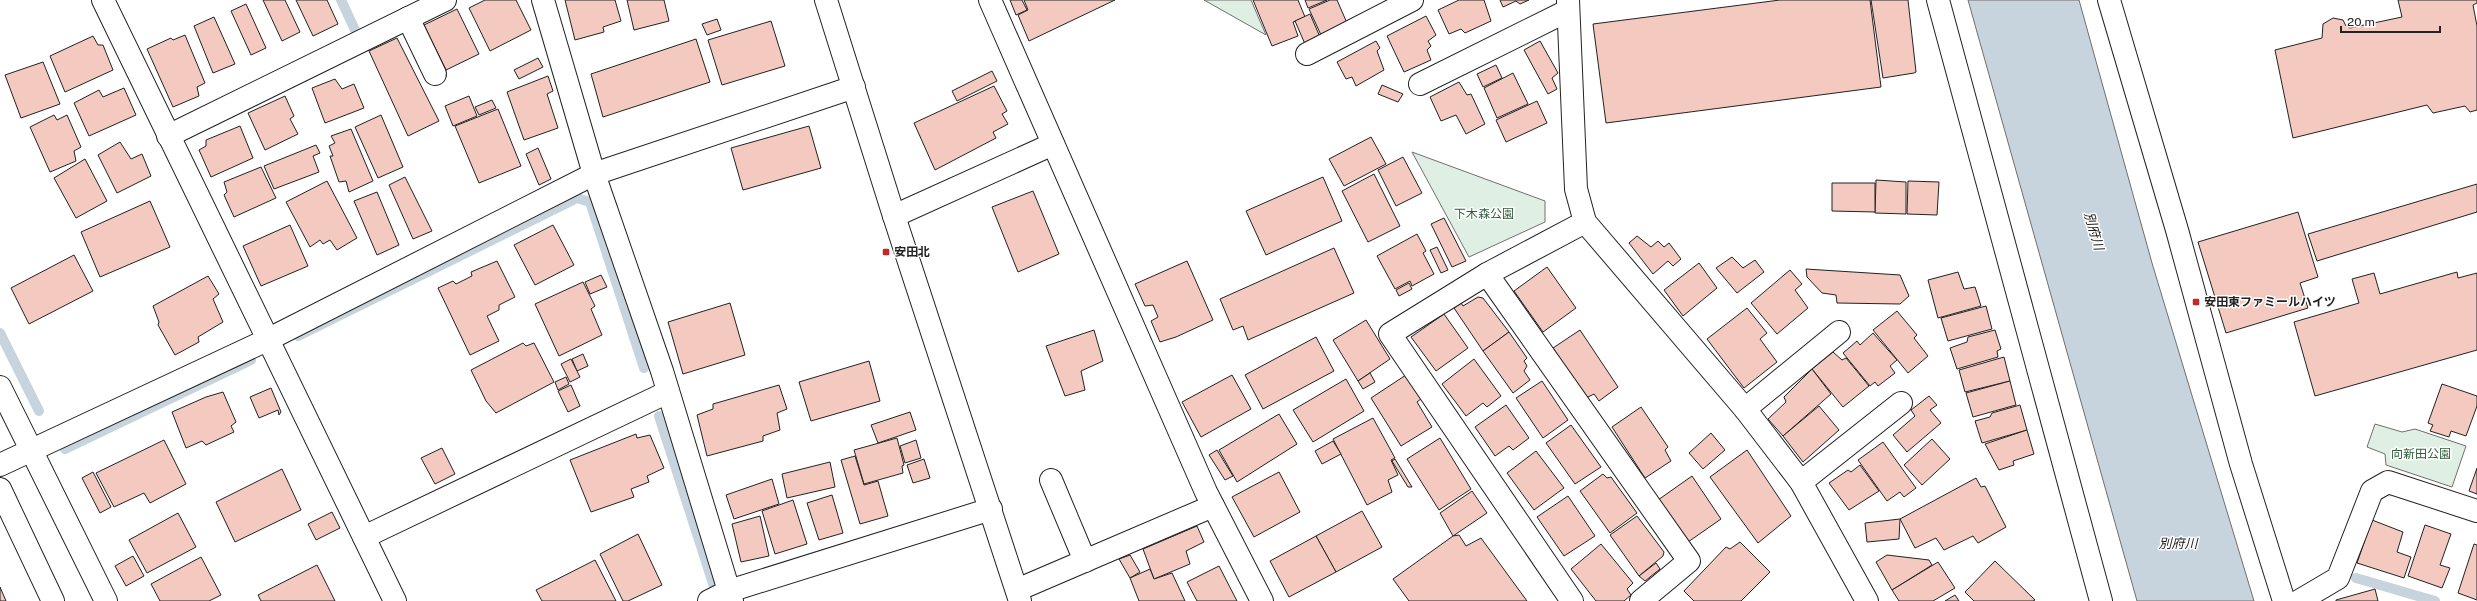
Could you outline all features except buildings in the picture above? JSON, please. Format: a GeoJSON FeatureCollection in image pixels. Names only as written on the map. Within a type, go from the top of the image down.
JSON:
{"type":"FeatureCollection","features":[{"type":"Feature","properties":{"kind":"street"},"geometry":{"type":"LineString","coordinates":[[103,0],[395,601]]}},
{"type":"Feature","properties":{"kind":"street"},"geometry":{"type":"LineString","coordinates":[[168,136],[445,0]]}},
{"type":"Feature","properties":{"kind":"street"},"geometry":{"type":"LineString","coordinates":[[543,0],[594,174],[668,392],[724,596],[991,508]]}},
{"type":"Feature","properties":{"kind":"street"},"geometry":{"type":"LineString","coordinates":[[826,0],[894,216],[991,508],[1018,596],[1085,561],[1213,506]]}},
{"type":"Feature","properties":{"kind":"street"},"geometry":{"type":"LineString","coordinates":[[990,0],[1213,506],[1262,601]]}},
{"type":"Feature","properties":{"kind":"street"},"geometry":{"type":"LineString","coordinates":[[1307,54],[1412,0]]}},
{"type":"Feature","properties":{"kind":"street"},"geometry":{"type":"LineString","coordinates":[[1938,0],[2100,601]]}},
{"type":"Feature","properties":{"kind":"street"},"geometry":{"type":"LineString","coordinates":[[2109,0],[2177,230],[2240,464],[2284,601]]}},
{"type":"Feature","properties":{"kind":"street"},"geometry":{"type":"LineString","coordinates":[[1420,84],[1568,6],[1576,189],[1585,222],[1745,409],[1801,482],[1866,601]]}},
{"type":"Feature","properties":{"kind":"street"},"geometry":{"type":"LineString","coordinates":[[408,18],[435,74]]}},
{"type":"Feature","properties":{"kind":"street"},"geometry":{"type":"LineString","coordinates":[[0,465],[267,340],[594,174],[854,87]]}},
{"type":"Feature","properties":{"kind":"street"},"geometry":{"type":"LineString","coordinates":[[894,216],[1053,144]]}},
{"type":"Feature","properties":{"kind":"street"},"geometry":{"type":"LineString","coordinates":[[1572,601],[1390,334],[1487,274],[1585,222]]}},
{"type":"Feature","properties":{"kind":"street"},"geometry":{"type":"LineString","coordinates":[[1487,274],[1689,561],[1641,601]]}},
{"type":"Feature","properties":{"kind":"street"},"geometry":{"type":"LineString","coordinates":[[1745,409],[1839,332]]}},
{"type":"Feature","properties":{"kind":"street"},"geometry":{"type":"LineString","coordinates":[[0,387],[106,601]]}},
{"type":"Feature","properties":{"kind":"street"},"geometry":{"type":"LineString","coordinates":[[364,537],[668,392]]}},
{"type":"Feature","properties":{"kind":"street"},"geometry":{"type":"LineString","coordinates":[[1801,482],[1901,403]]}},
{"type":"Feature","properties":{"kind":"street"},"geometry":{"type":"LineString","coordinates":[[1051,480],[1085,561]]}},
{"type":"Feature","properties":{"kind":"street"},"geometry":{"type":"LineString","coordinates":[[2298,601],[2338,578],[2372,491],[2388,482],[2477,511]]}},
{"type":"Feature","properties":{"kind":"street"},"geometry":{"type":"LineString","coordinates":[[0,489],[53,601]]}},
{"type":"Feature","properties":{"kind":"green space"},"geometry":{"type":"Polygon","coordinates":[[[1204,0],[1251,0],[1266,35],[1204,0]]]}},
{"type":"Feature","properties":{"kind":"green space","name":"下木森公園"},"geometry":{"type":"Polygon","coordinates":[[[1412,152],[1545,201],[1545,222],[1469,257],[1412,152]]]}},
{"type":"Feature","properties":{"kind":"green space","name":"向新田公園"},"geometry":{"type":"Polygon","coordinates":[[[2375,424],[2402,432],[2415,429],[2466,446],[2452,487],[2386,465],[2385,454],[2367,447],[2375,424]]]}},
{"type":"Feature","properties":{"kind":"water","name":"別府川"},"geometry":{"type":"Polygon","coordinates":[[[1968,0],[2079,0],[2152,263],[2254,601],[2137,601],[1968,0]]]}},
{"type":"Feature","properties":{"kind":"waterway"},"geometry":{"type":"LineString","coordinates":[[341,0],[355,30]]}},
{"type":"Feature","properties":{"kind":"waterway"},"geometry":{"type":"LineString","coordinates":[[298,336],[577,198],[590,202],[644,368]]}},
{"type":"Feature","properties":{"kind":"waterway"},"geometry":{"type":"LineString","coordinates":[[0,333],[39,411]]}},
{"type":"Feature","properties":{"kind":"waterway"},"geometry":{"type":"LineString","coordinates":[[65,449],[251,360]]}},
{"type":"Feature","properties":{"kind":"waterway"},"geometry":{"type":"LineString","coordinates":[[659,416],[718,599]]}},
{"type":"Feature","properties":{"kind":"waterway"},"geometry":{"type":"LineString","coordinates":[[2356,578],[2435,601]]}},
{"type":"Feature","properties":{"kind":"place","name":"安田北"},"geometry":{"type":"Point","coordinates":[886,252]}},
{"type":"Feature","properties":{"kind":"place","name":"安田東ファミールハイツ"},"geometry":{"type":"Point","coordinates":[2196,302]}}]}
